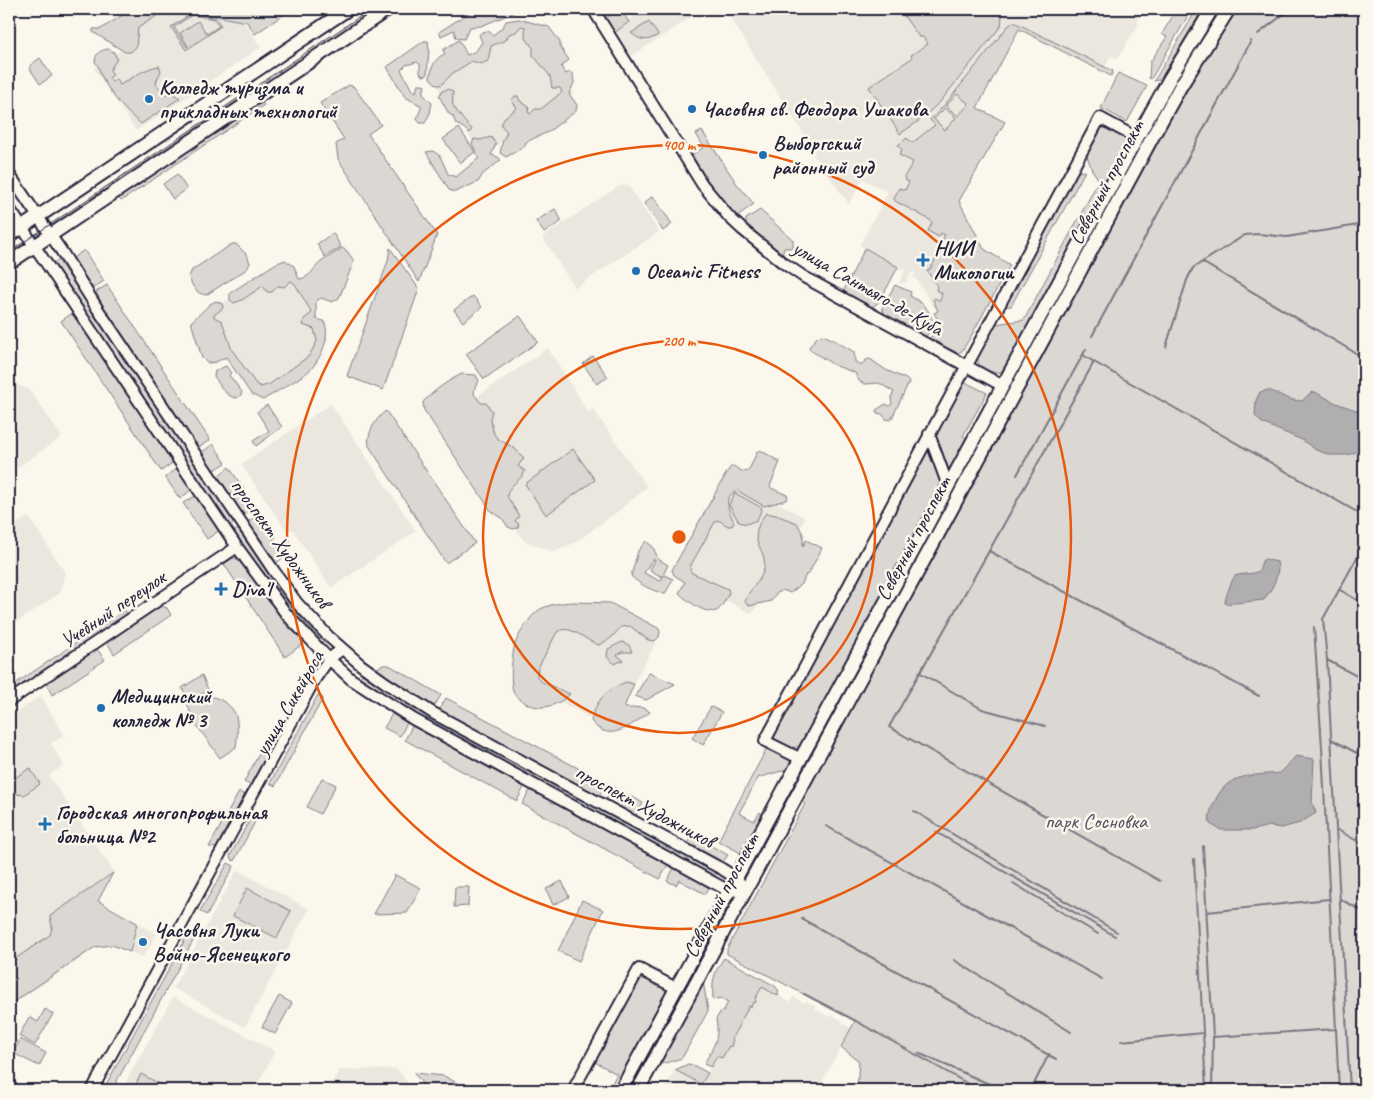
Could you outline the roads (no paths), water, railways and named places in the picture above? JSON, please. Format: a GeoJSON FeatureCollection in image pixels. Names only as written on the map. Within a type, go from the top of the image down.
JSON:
{"type":"FeatureCollection","features":[{"type":"Feature","properties":{"kind":"main road"},"geometry":{"type":"LineString","coordinates":[[9,236],[348,9]]}},
{"type":"Feature","properties":{"kind":"main road"},"geometry":{"type":"LineString","coordinates":[[9,263],[388,9]]}},
{"type":"Feature","properties":{"kind":"main road","name":"Северный проспект"},"geometry":{"type":"LineString","coordinates":[[621,1090],[802,759],[1092,220],[1170,78],[1212,9]]}},
{"type":"Feature","properties":{"kind":"main road","name":"Северный проспект"},"geometry":{"type":"LineString","coordinates":[[638,1090],[1180,87],[1229,9]]}},
{"type":"Feature","properties":{"kind":"main road"},"geometry":{"type":"LineString","coordinates":[[1092,220],[1105,227]]}},
{"type":"Feature","properties":{"kind":"main road"},"geometry":{"type":"LineString","coordinates":[[915,548],[921,556],[928,554]]}},
{"type":"Feature","properties":{"kind":"main road"},"geometry":{"type":"LineString","coordinates":[[861,648],[867,646],[872,649],[873,654]]}},
{"type":"Feature","properties":{"kind":"street","name":"улица Сантьяго-де-Куба"},"geometry":{"type":"LineString","coordinates":[[593,9],[702,184],[743,230],[797,272],[1003,386]]}},
{"type":"Feature","properties":{"kind":"street"},"geometry":{"type":"LineString","coordinates":[[802,759],[764,740],[929,434],[1100,118],[1137,138]]}},
{"type":"Feature","properties":{"kind":"street","name":"проспект Художников"},"geometry":{"type":"LineString","coordinates":[[9,174],[274,571],[306,613],[342,649],[367,670],[421,706],[714,865],[736,878],[746,890]]}},
{"type":"Feature","properties":{"kind":"street","name":"проспект Художников"},"geometry":{"type":"LineString","coordinates":[[9,208],[238,547],[287,615],[332,661],[364,688],[419,723],[729,891]]}},
{"type":"Feature","properties":{"kind":"street"},"geometry":{"type":"LineString","coordinates":[[929,434],[948,486]]}},
{"type":"Feature","properties":{"kind":"street","name":"Учебный переулок"},"geometry":{"type":"LineString","coordinates":[[9,701],[238,547]]}},
{"type":"Feature","properties":{"kind":"street","name":"улица Сикейроса"},"geometry":{"type":"LineString","coordinates":[[92,1090],[311,687],[342,649]]}},
{"type":"Feature","properties":{"kind":"street","name":"улица Сикейроса"},"geometry":{"type":"LineString","coordinates":[[99,1090],[332,661]]}},
{"type":"Feature","properties":{"kind":"street"},"geometry":{"type":"LineString","coordinates":[[729,891],[746,890]]}},
{"type":"Feature","properties":{"kind":"street"},"geometry":{"type":"LineString","coordinates":[[573,1090],[639,968],[676,988]]}},
{"type":"Feature","properties":{"kind":"waterway"},"geometry":{"type":"LineString","coordinates":[[1258,34],[1284,14],[1297,9]]}},
{"type":"Feature","properties":{"kind":"waterway"},"geometry":{"type":"LineString","coordinates":[[1092,336],[1251,41]]}},
{"type":"Feature","properties":{"kind":"waterway"},"geometry":{"type":"LineString","coordinates":[[1166,347],[1187,280],[1193,268],[1245,235],[1258,234],[1287,237],[1364,224]]}},
{"type":"Feature","properties":{"kind":"waterway"},"geometry":{"type":"LineString","coordinates":[[1202,262],[1364,358]]}},
{"type":"Feature","properties":{"kind":"waterway"},"geometry":{"type":"LineString","coordinates":[[1017,475],[1086,349]]}},
{"type":"Feature","properties":{"kind":"waterway"},"geometry":{"type":"LineString","coordinates":[[1083,355],[1094,362],[889,727],[1160,881]]}},
{"type":"Feature","properties":{"kind":"waterway"},"geometry":{"type":"LineString","coordinates":[[1094,362],[1364,516]]}},
{"type":"Feature","properties":{"kind":"waterway"},"geometry":{"type":"LineString","coordinates":[[1350,1090],[1327,660],[1323,619],[1364,545]]}},
{"type":"Feature","properties":{"kind":"waterway"},"geometry":{"type":"LineString","coordinates":[[989,551],[1259,696]]}},
{"type":"Feature","properties":{"kind":"waterway"},"geometry":{"type":"LineString","coordinates":[[1340,590],[1364,604]]}},
{"type":"Feature","properties":{"kind":"waterway"},"geometry":{"type":"LineString","coordinates":[[1314,627],[1339,1090]]}},
{"type":"Feature","properties":{"kind":"waterway"},"geometry":{"type":"LineString","coordinates":[[1327,660],[1364,680]]}},
{"type":"Feature","properties":{"kind":"waterway"},"geometry":{"type":"LineString","coordinates":[[919,672],[982,709],[1045,726]]}},
{"type":"Feature","properties":{"kind":"waterway"},"geometry":{"type":"LineString","coordinates":[[1331,739],[1364,757]]}},
{"type":"Feature","properties":{"kind":"waterway"},"geometry":{"type":"LineString","coordinates":[[914,811],[1117,932]]}},
{"type":"Feature","properties":{"kind":"waterway"},"geometry":{"type":"LineString","coordinates":[[826,826],[1102,979]]}},
{"type":"Feature","properties":{"kind":"waterway"},"geometry":{"type":"LineString","coordinates":[[1336,829],[1364,845]]}},
{"type":"Feature","properties":{"kind":"waterway"},"geometry":{"type":"LineString","coordinates":[[936,832],[1115,936]]}},
{"type":"Feature","properties":{"kind":"waterway"},"geometry":{"type":"LineString","coordinates":[[1203,846],[1213,1037],[1212,1090]]}},
{"type":"Feature","properties":{"kind":"waterway"},"geometry":{"type":"LineString","coordinates":[[1194,859],[1206,1090]]}},
{"type":"Feature","properties":{"kind":"waterway"},"geometry":{"type":"LineString","coordinates":[[1013,883],[1098,934]]}},
{"type":"Feature","properties":{"kind":"waterway"},"geometry":{"type":"LineString","coordinates":[[1207,912],[1329,899]]}},
{"type":"Feature","properties":{"kind":"waterway"},"geometry":{"type":"LineString","coordinates":[[1340,899],[1364,912]]}},
{"type":"Feature","properties":{"kind":"waterway"},"geometry":{"type":"LineString","coordinates":[[802,919],[1056,1059]]}},
{"type":"Feature","properties":{"kind":"waterway"},"geometry":{"type":"LineString","coordinates":[[954,960],[1071,1032]]}},
{"type":"Feature","properties":{"kind":"waterway"},"geometry":{"type":"LineString","coordinates":[[804,994],[979,1090]]}},
{"type":"Feature","properties":{"kind":"waterway"},"geometry":{"type":"LineString","coordinates":[[1213,1037],[1335,1029]]}},
{"type":"Feature","properties":{"kind":"waterway"},"geometry":{"type":"LineString","coordinates":[[1121,1041],[1203,1033]]}},
{"type":"Feature","properties":{"kind":"waterway"},"geometry":{"type":"LineString","coordinates":[[918,1053],[1003,1090]]}},
{"type":"Feature","properties":{"kind":"waterway"},"geometry":{"type":"LineString","coordinates":[[1033,1086],[1049,1054]]}},
{"type":"Feature","properties":{"kind":"tram line"},"geometry":{"type":"LineString","coordinates":[[9,252],[371,9]]}},
{"type":"Feature","properties":{"kind":"place","name":"Колледж туризма и прикладных технологий"},"geometry":{"type":"Point","coordinates":[149,99]}},
{"type":"Feature","properties":{"kind":"place","name":"Часовня св. Феодора Ушакова"},"geometry":{"type":"Point","coordinates":[692,109]}},
{"type":"Feature","properties":{"kind":"place","name":"Выборгский районный суд"},"geometry":{"type":"Point","coordinates":[763,155]}},
{"type":"Feature","properties":{"kind":"place","name":"НИИ Микологии"},"geometry":{"type":"Point","coordinates":[923,260]}},
{"type":"Feature","properties":{"kind":"place","name":"Oceanic Fitness"},"geometry":{"type":"Point","coordinates":[636,271]}},
{"type":"Feature","properties":{"kind":"place","name":"Diva'l"},"geometry":{"type":"Point","coordinates":[221,589]}},
{"type":"Feature","properties":{"kind":"place","name":"Медицинский колледж № 3"},"geometry":{"type":"Point","coordinates":[101,708]}},
{"type":"Feature","properties":{"kind":"place","name":"Городская многопрофильная больница №2"},"geometry":{"type":"Point","coordinates":[45,824]}},
{"type":"Feature","properties":{"kind":"place","name":"Часовня Луки Войно-Ясенецкого"},"geometry":{"type":"Point","coordinates":[143,942]}},
{"type":"Feature","properties":{"kind":"park label","name":"парк Сосновка"},"geometry":{"type":"Point","coordinates":[1096,821]}}]}
